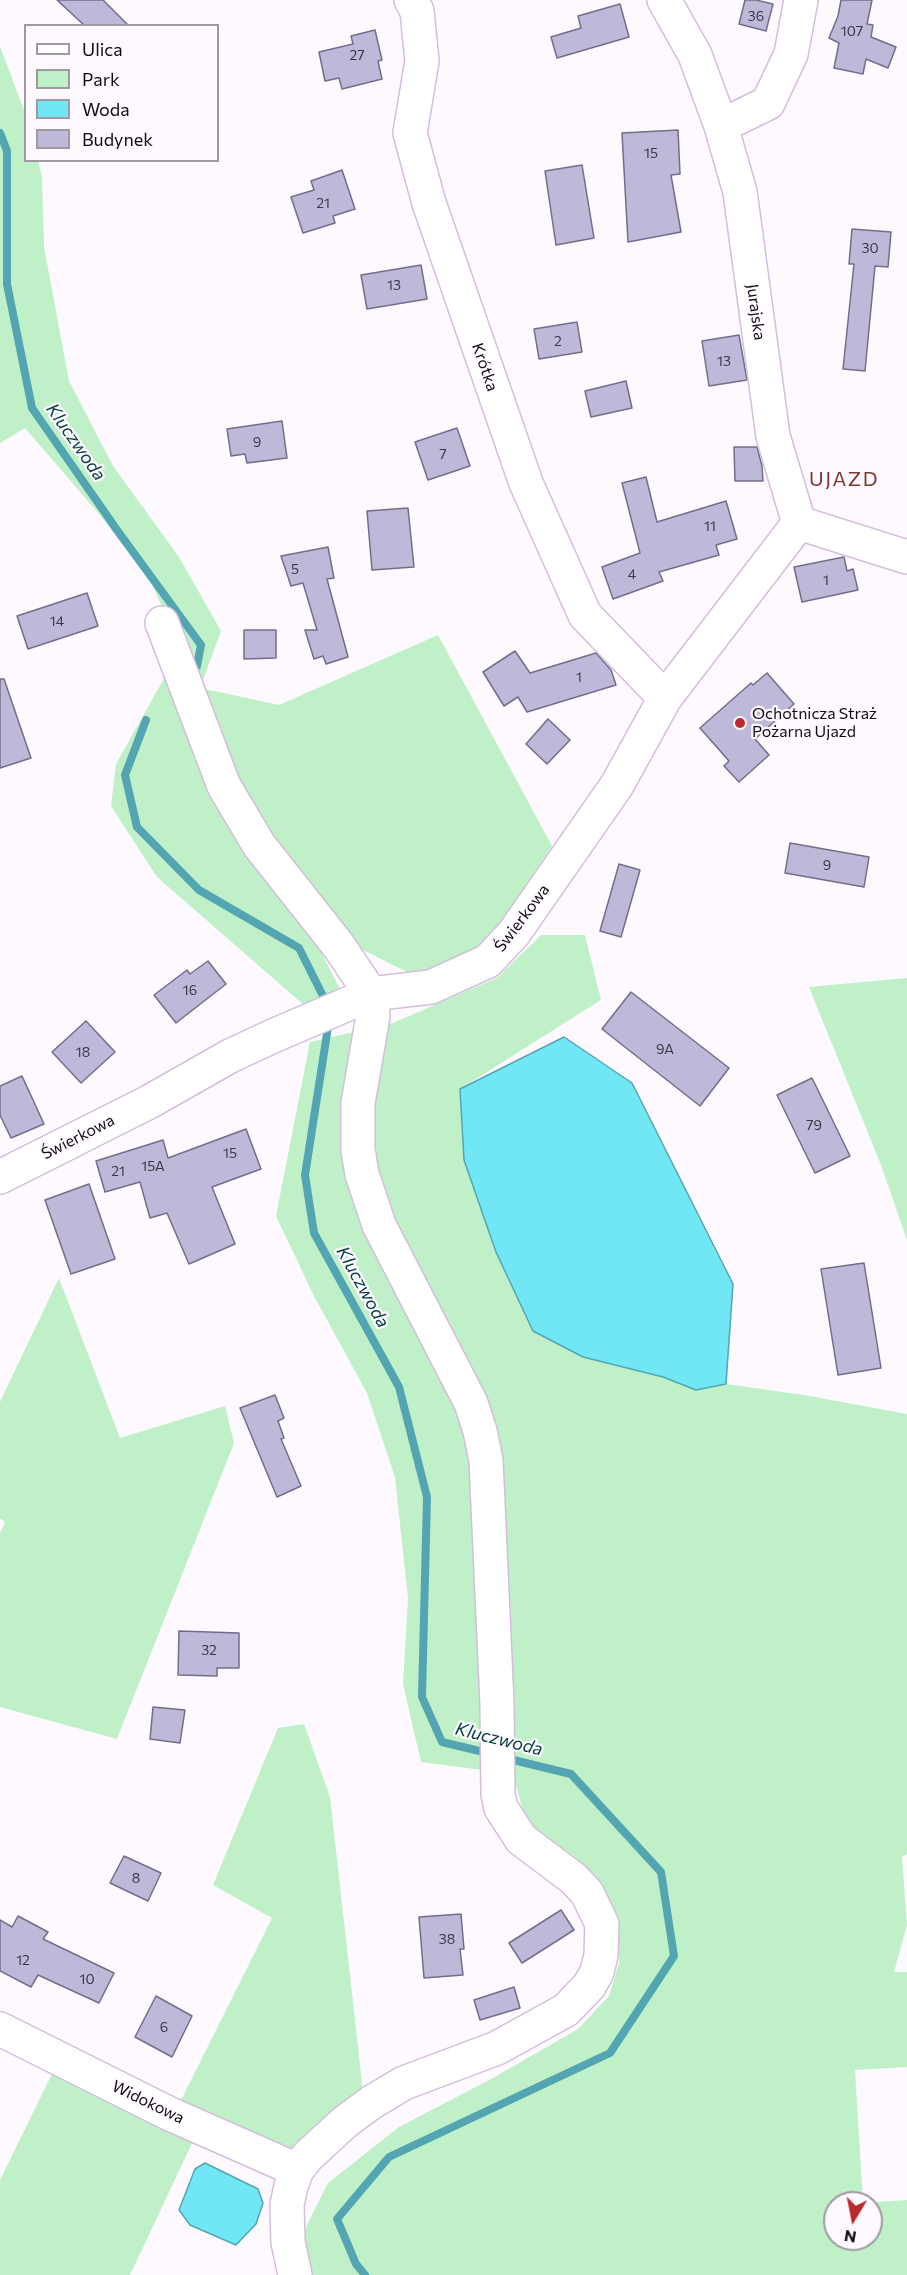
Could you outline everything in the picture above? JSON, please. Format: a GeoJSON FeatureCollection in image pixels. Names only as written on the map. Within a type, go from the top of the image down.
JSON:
{"type":"FeatureCollection","features":[{"type":"Feature","properties":{"kind":"street","name":"Krótka"},"geometry":{"type":"LineString","coordinates":[[411,0],[417,11],[422,61],[410,134],[432,214],[526,483],[585,615],[665,698]]}},
{"type":"Feature","properties":{"kind":"street","name":"Jurajska"},"geometry":{"type":"LineString","coordinates":[[664,0],[695,55],[721,126],[740,192],[773,436],[799,523]]}},
{"type":"Feature","properties":{"kind":"street"},"geometry":{"type":"LineString","coordinates":[[721,126],[768,103],[791,54],[801,0]]}},
{"type":"Feature","properties":{"kind":"street","name":"Świerkowa"},"geometry":{"type":"LineString","coordinates":[[0,1177],[149,1102],[230,1056],[371,994],[431,987],[488,961],[514,933],[617,785],[665,698],[799,523]]}},
{"type":"Feature","properties":{"kind":"street"},"geometry":{"type":"LineString","coordinates":[[799,523],[907,557]]}},
{"type":"Feature","properties":{"kind":"street"},"geometry":{"type":"LineString","coordinates":[[162,623],[224,786],[259,845],[338,945],[371,994],[373,1016],[358,1103],[358,1150],[362,1174],[379,1225],[471,1403],[486,1460],[498,1737],[498,1794],[501,1808],[521,1839],[574,1879],[587,1893],[602,1924],[601,1955],[597,1972],[589,1986],[566,2010],[497,2048],[404,2083],[372,2102],[308,2156],[297,2170],[287,2205],[288,2242],[295,2275]]}},
{"type":"Feature","properties":{"kind":"street","name":"Widokowa"},"geometry":{"type":"LineString","coordinates":[[0,2029],[170,2114],[297,2170]]}},
{"type":"Feature","properties":{"kind":"green space"},"geometry":{"type":"Polygon","coordinates":[[[0,46],[24,110],[24,162],[38,162],[42,177],[44,247],[69,381],[113,466],[179,557],[221,631],[200,688],[279,705],[438,635],[552,846],[491,939],[456,960],[413,975],[347,942],[259,831],[152,584],[100,515],[25,428],[0,443],[0,46]]]}},
{"type":"Feature","properties":{"kind":"green space"},"geometry":{"type":"Polygon","coordinates":[[[167,673],[306,923],[340,989],[305,1006],[157,877],[111,806],[116,764],[167,673]]]}},
{"type":"Feature","properties":{"kind":"green space"},"geometry":{"type":"Polygon","coordinates":[[[541,935],[585,935],[601,1000],[460,1089],[464,1160],[496,1252],[533,1331],[583,1357],[663,1377],[696,1390],[726,1384],[804,1395],[907,1414],[907,1854],[902,1857],[907,1925],[894,1972],[907,1972],[907,2067],[855,2070],[862,2191],[823,2191],[823,2251],[883,2251],[883,2202],[907,2200],[907,2275],[305,2275],[303,2233],[328,2183],[399,2127],[493,2078],[578,2029],[609,1996],[619,1963],[619,1919],[596,1878],[526,1822],[513,1774],[421,1762],[403,1684],[408,1598],[395,1477],[367,1393],[314,1296],[276,1216],[310,1042],[393,1023],[497,978],[541,935]]]}},
{"type":"Feature","properties":{"kind":"green space"},"geometry":{"type":"Polygon","coordinates":[[[907,978],[907,1240],[881,1165],[809,987],[907,978]]]}},
{"type":"Feature","properties":{"kind":"green space"},"geometry":{"type":"Polygon","coordinates":[[[59,1278],[120,1438],[225,1406],[234,1443],[117,1739],[0,1707],[0,1533],[5,1522],[0,1518],[0,1402],[59,1278]]]}},
{"type":"Feature","properties":{"kind":"green space"},"geometry":{"type":"Polygon","coordinates":[[[304,1724],[330,1797],[363,2092],[297,2149],[265,2152],[177,2108],[272,1918],[213,1885],[278,1728],[304,1724]]]}},
{"type":"Feature","properties":{"kind":"green space"},"geometry":{"type":"Polygon","coordinates":[[[54,2070],[194,2139],[130,2275],[0,2275],[0,2180],[54,2070]]]}},
{"type":"Feature","properties":{"kind":"water"},"geometry":{"type":"Polygon","coordinates":[[[564,1037],[632,1083],[733,1284],[726,1384],[696,1390],[663,1377],[583,1357],[533,1331],[496,1252],[464,1160],[460,1089],[564,1037]]]}},
{"type":"Feature","properties":{"kind":"water"},"geometry":{"type":"Polygon","coordinates":[[[205,2163],[258,2189],[263,2203],[256,2224],[236,2245],[190,2225],[179,2210],[195,2169],[205,2163]]]}},
{"type":"Feature","properties":{"kind":"building"},"geometry":{"type":"Polygon","coordinates":[[[57,0],[103,0],[127,24],[83,24],[57,0]]]}},
{"type":"Feature","properties":{"kind":"building"},"geometry":{"type":"Polygon","coordinates":[[[745,0],[773,4],[766,31],[739,24],[745,0]]]}},
{"type":"Feature","properties":{"kind":"building"},"geometry":{"type":"Polygon","coordinates":[[[841,0],[872,0],[867,24],[873,25],[871,37],[896,47],[888,68],[866,59],[863,74],[834,68],[839,43],[829,38],[838,16],[841,0]]]}},
{"type":"Feature","properties":{"kind":"building"},"geometry":{"type":"Polygon","coordinates":[[[620,4],[629,37],[557,58],[551,37],[581,28],[578,16],[620,4]]]}},
{"type":"Feature","properties":{"kind":"building"},"geometry":{"type":"Polygon","coordinates":[[[375,30],[382,60],[378,61],[382,79],[342,89],[339,78],[325,81],[319,52],[353,44],[351,36],[375,30]]]}},
{"type":"Feature","properties":{"kind":"building"},"geometry":{"type":"Polygon","coordinates":[[[678,130],[680,174],[671,175],[681,232],[628,242],[622,133],[678,130]]]}},
{"type":"Feature","properties":{"kind":"building"},"geometry":{"type":"Polygon","coordinates":[[[582,165],[594,238],[556,245],[545,171],[582,165]]]}},
{"type":"Feature","properties":{"kind":"building"},"geometry":{"type":"Polygon","coordinates":[[[342,170],[355,209],[333,216],[335,223],[303,233],[291,197],[314,190],[311,181],[342,170]]]}},
{"type":"Feature","properties":{"kind":"building"},"geometry":{"type":"Polygon","coordinates":[[[852,229],[891,232],[888,267],[875,266],[865,371],[843,369],[854,264],[849,264],[852,229]]]}},
{"type":"Feature","properties":{"kind":"building"},"geometry":{"type":"Polygon","coordinates":[[[421,265],[427,299],[367,309],[361,275],[421,265]]]}},
{"type":"Feature","properties":{"kind":"building"},"geometry":{"type":"Polygon","coordinates":[[[577,322],[582,352],[539,359],[534,329],[577,322]]]}},
{"type":"Feature","properties":{"kind":"building"},"geometry":{"type":"Polygon","coordinates":[[[739,335],[747,380],[709,386],[702,341],[739,335]]]}},
{"type":"Feature","properties":{"kind":"building"},"geometry":{"type":"Polygon","coordinates":[[[626,381],[632,408],[591,417],[585,391],[626,381]]]}},
{"type":"Feature","properties":{"kind":"building"},"geometry":{"type":"Polygon","coordinates":[[[282,421],[287,458],[247,463],[245,454],[231,456],[227,429],[282,421]]]}},
{"type":"Feature","properties":{"kind":"building"},"geometry":{"type":"Polygon","coordinates":[[[457,428],[470,466],[428,480],[415,442],[457,428]]]}},
{"type":"Feature","properties":{"kind":"building"},"geometry":{"type":"Polygon","coordinates":[[[734,447],[757,447],[763,481],[735,481],[734,447]]]}},
{"type":"Feature","properties":{"kind":"building"},"geometry":{"type":"Polygon","coordinates":[[[646,477],[657,522],[726,501],[737,539],[716,545],[719,555],[659,572],[663,581],[613,599],[602,567],[640,553],[622,483],[646,477]]]}},
{"type":"Feature","properties":{"kind":"building"},"geometry":{"type":"Polygon","coordinates":[[[408,508],[414,567],[372,570],[367,511],[408,508]]]}},
{"type":"Feature","properties":{"kind":"building"},"geometry":{"type":"Polygon","coordinates":[[[328,547],[334,578],[327,579],[348,657],[326,664],[323,656],[314,659],[305,630],[317,630],[303,583],[291,586],[281,556],[328,547]]]}},
{"type":"Feature","properties":{"kind":"building"},"geometry":{"type":"Polygon","coordinates":[[[844,557],[847,571],[853,569],[858,590],[802,602],[794,567],[844,557]]]}},
{"type":"Feature","properties":{"kind":"building"},"geometry":{"type":"Polygon","coordinates":[[[87,593],[98,626],[28,649],[17,616],[87,593]]]}},
{"type":"Feature","properties":{"kind":"building"},"geometry":{"type":"Polygon","coordinates":[[[244,630],[276,630],[276,658],[244,659],[244,630]]]}},
{"type":"Feature","properties":{"kind":"building"},"geometry":{"type":"Polygon","coordinates":[[[515,651],[530,673],[596,653],[611,670],[616,685],[527,712],[518,697],[504,706],[483,672],[515,651]]]}},
{"type":"Feature","properties":{"kind":"building","name":"Ochotnicza Straż Pożarna Ujazd"},"geometry":{"type":"Polygon","coordinates":[[[767,673],[794,704],[755,739],[769,755],[739,782],[724,766],[729,761],[700,728],[751,683],[753,685],[767,673]]]}},
{"type":"Feature","properties":{"kind":"building"},"geometry":{"type":"Polygon","coordinates":[[[0,679],[4,679],[31,758],[0,768],[0,679]]]}},
{"type":"Feature","properties":{"kind":"building"},"geometry":{"type":"Polygon","coordinates":[[[548,719],[570,740],[547,764],[526,744],[548,719]]]}},
{"type":"Feature","properties":{"kind":"building"},"geometry":{"type":"Polygon","coordinates":[[[790,843],[869,857],[864,887],[785,873],[790,843]]]}},
{"type":"Feature","properties":{"kind":"building"},"geometry":{"type":"Polygon","coordinates":[[[619,864],[640,870],[621,937],[600,931],[619,864]]]}},
{"type":"Feature","properties":{"kind":"building"},"geometry":{"type":"Polygon","coordinates":[[[208,961],[226,984],[176,1023],[154,995],[187,970],[190,974],[208,961]]]}},
{"type":"Feature","properties":{"kind":"building"},"geometry":{"type":"Polygon","coordinates":[[[631,992],[729,1068],[700,1106],[602,1029],[631,992]]]}},
{"type":"Feature","properties":{"kind":"building"},"geometry":{"type":"Polygon","coordinates":[[[86,1021],[115,1052],[81,1083],[52,1052],[86,1021]]]}},
{"type":"Feature","properties":{"kind":"building"},"geometry":{"type":"Polygon","coordinates":[[[22,1076],[44,1124],[11,1138],[0,1115],[0,1086],[22,1076]]]}},
{"type":"Feature","properties":{"kind":"building"},"geometry":{"type":"Polygon","coordinates":[[[812,1078],[850,1156],[815,1173],[777,1095],[812,1078]]]}},
{"type":"Feature","properties":{"kind":"building"},"geometry":{"type":"Polygon","coordinates":[[[246,1129],[261,1169],[212,1187],[235,1244],[189,1264],[167,1213],[150,1218],[140,1182],[105,1192],[96,1161],[163,1140],[168,1158],[246,1129]]]}},
{"type":"Feature","properties":{"kind":"building"},"geometry":{"type":"Polygon","coordinates":[[[89,1184],[115,1259],[71,1274],[45,1200],[89,1184]]]}},
{"type":"Feature","properties":{"kind":"building"},"geometry":{"type":"Polygon","coordinates":[[[864,1263],[881,1368],[838,1375],[821,1269],[864,1263]]]}},
{"type":"Feature","properties":{"kind":"building"},"geometry":{"type":"Polygon","coordinates":[[[275,1395],[284,1418],[278,1421],[284,1438],[281,1439],[301,1486],[277,1497],[240,1408],[275,1395]]]}},
{"type":"Feature","properties":{"kind":"building"},"geometry":{"type":"Polygon","coordinates":[[[179,1631],[239,1633],[239,1668],[217,1668],[217,1676],[178,1675],[179,1631]]]}},
{"type":"Feature","properties":{"kind":"building"},"geometry":{"type":"Polygon","coordinates":[[[153,1707],[185,1710],[180,1743],[150,1739],[153,1707]]]}},
{"type":"Feature","properties":{"kind":"building"},"geometry":{"type":"Polygon","coordinates":[[[124,1856],[161,1873],[148,1901],[110,1883],[124,1856]]]}},
{"type":"Feature","properties":{"kind":"building"},"geometry":{"type":"Polygon","coordinates":[[[561,1910],[574,1930],[522,1963],[509,1943],[561,1910]]]}},
{"type":"Feature","properties":{"kind":"building"},"geometry":{"type":"Polygon","coordinates":[[[461,1914],[464,1949],[460,1949],[463,1975],[424,1978],[419,1917],[461,1914]]]}},
{"type":"Feature","properties":{"kind":"building"},"geometry":{"type":"Polygon","coordinates":[[[18,1916],[48,1932],[43,1939],[114,1973],[99,2003],[38,1975],[31,1987],[0,1971],[0,1920],[12,1927],[18,1916]]]}},
{"type":"Feature","properties":{"kind":"building"},"geometry":{"type":"Polygon","coordinates":[[[514,1987],[520,2008],[480,2020],[474,2000],[514,1987]]]}},
{"type":"Feature","properties":{"kind":"building"},"geometry":{"type":"Polygon","coordinates":[[[156,1996],[192,2016],[172,2057],[135,2037],[156,1996]]]}},
{"type":"Feature","properties":{"kind":"waterway","name":"Kluczwoda"},"geometry":{"type":"LineString","coordinates":[[0,133],[7,151],[7,284],[32,408],[201,645],[197,666]]}},
{"type":"Feature","properties":{"kind":"waterway","name":"Kluczwoda"},"geometry":{"type":"LineString","coordinates":[[146,720],[125,775],[137,827],[199,890],[299,948],[324,998]]}},
{"type":"Feature","properties":{"kind":"waterway","name":"Kluczwoda"},"geometry":{"type":"LineString","coordinates":[[328,1027],[305,1175],[314,1233],[399,1387],[427,1497],[422,1697],[442,1742],[492,1754]]}},
{"type":"Feature","properties":{"kind":"waterway","name":"Kluczwoda"},"geometry":{"type":"LineString","coordinates":[[365,2275],[356,2264],[337,2219],[389,2157],[610,2053],[674,1956],[661,1872],[571,1774],[505,1758]]}},
{"type":"Feature","properties":{"kind":"place","name":"Ochotnicza Straż Pożarna Ujazd"},"geometry":{"type":"Point","coordinates":[740,723]}},
{"type":"Feature","properties":{"kind":"district","name":"UJAZD"},"geometry":{"type":"Point","coordinates":[844,479]}}]}
